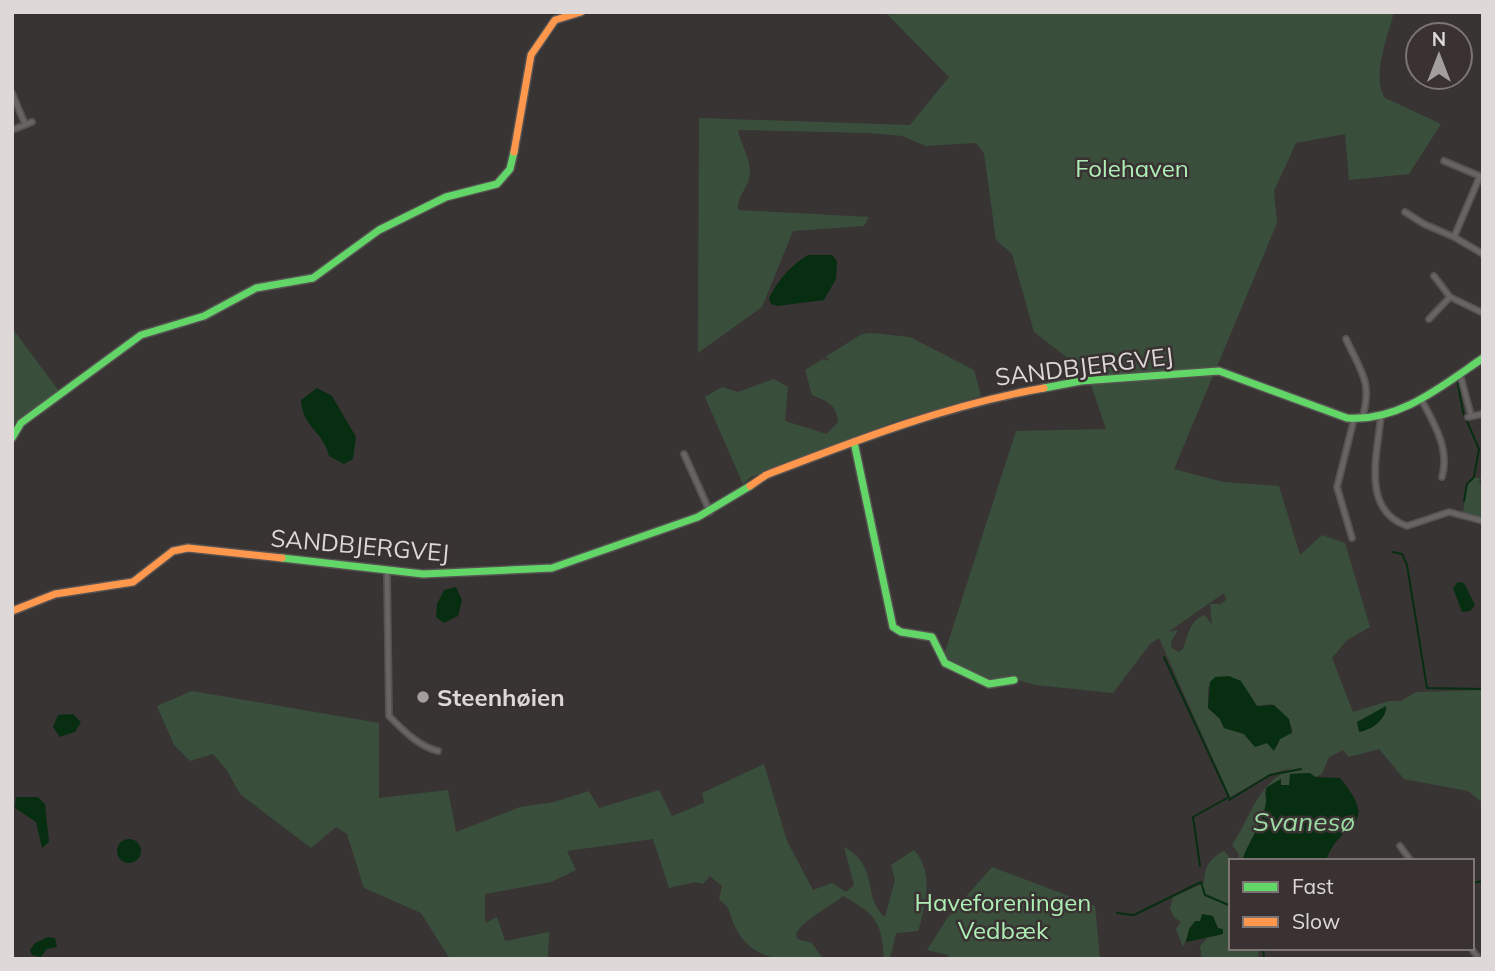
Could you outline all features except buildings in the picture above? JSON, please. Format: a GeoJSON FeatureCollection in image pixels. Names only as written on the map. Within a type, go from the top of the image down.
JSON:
{"type":"FeatureCollection","features":[{"type":"Feature","properties":{"kind":"street"},"geometry":{"type":"LineString","coordinates":[[12,438],[21,423],[141,335],[204,316],[256,288],[313,278],[379,230],[446,197],[497,184],[510,169],[513,160],[531,55],[555,20],[581,12]]}},
{"type":"Feature","properties":{"kind":"street"},"geometry":{"type":"LineString","coordinates":[[12,93],[25,124]]}},
{"type":"Feature","properties":{"kind":"street"},"geometry":{"type":"LineString","coordinates":[[12,130],[32,122]]}},
{"type":"Feature","properties":{"kind":"street"},"geometry":{"type":"LineString","coordinates":[[1444,160],[1481,177],[1454,237]]}},
{"type":"Feature","properties":{"kind":"street"},"geometry":{"type":"LineString","coordinates":[[1405,212],[1483,254]]}},
{"type":"Feature","properties":{"kind":"street"},"geometry":{"type":"LineString","coordinates":[[1434,276],[1450,297],[1483,313]]}},
{"type":"Feature","properties":{"kind":"street"},"geometry":{"type":"LineString","coordinates":[[1429,319],[1450,297]]}},
{"type":"Feature","properties":{"kind":"street"},"geometry":{"type":"LineString","coordinates":[[1346,339],[1369,396],[1358,419],[1336,488],[1352,538]]}},
{"type":"Feature","properties":{"kind":"street"},"geometry":{"type":"LineString","coordinates":[[1358,419],[1381,415],[1420,399],[1483,358]]}},
{"type":"Feature","properties":{"kind":"street","name":"SANDBJERGVEJ"},"geometry":{"type":"LineString","coordinates":[[12,611],[55,593],[133,582],[145,576],[168,554],[181,549],[216,549],[387,572],[466,574],[552,568],[710,512],[766,475],[922,416],[1032,388],[1208,371],[1231,374],[1358,419]]}},
{"type":"Feature","properties":{"kind":"street"},"geometry":{"type":"LineString","coordinates":[[1460,374],[1469,416],[1483,414]]}},
{"type":"Feature","properties":{"kind":"street"},"geometry":{"type":"LineString","coordinates":[[1420,399],[1438,433],[1444,464],[1442,477]]}},
{"type":"Feature","properties":{"kind":"street"},"geometry":{"type":"LineString","coordinates":[[1381,415],[1373,464],[1381,506],[1387,513],[1407,526],[1449,512],[1483,521]]}},
{"type":"Feature","properties":{"kind":"street"},"geometry":{"type":"LineString","coordinates":[[854,442],[893,627],[901,632],[932,637],[945,663],[989,684],[1014,680]]}},
{"type":"Feature","properties":{"kind":"street"},"geometry":{"type":"LineString","coordinates":[[684,454],[710,512]]}},
{"type":"Feature","properties":{"kind":"street"},"geometry":{"type":"LineString","coordinates":[[387,572],[389,716],[406,734],[438,751]]}},
{"type":"Feature","properties":{"kind":"street"},"geometry":{"type":"LineString","coordinates":[[1400,846],[1409,859]]}},
{"type":"Feature","properties":{"kind":"green space","name":"Folehaven"},"geometry":{"type":"Polygon","coordinates":[[[885,12],[1394,12],[1380,67],[1381,89],[1385,98],[1441,124],[1409,174],[1349,180],[1345,134],[1296,143],[1274,191],[1277,223],[1174,469],[1223,482],[1279,486],[1300,555],[1322,535],[1345,543],[1370,627],[1347,640],[1332,658],[1353,712],[1389,701],[1401,701],[1416,692],[1483,690],[1483,803],[1468,791],[1404,779],[1379,749],[1349,757],[1343,750],[1329,757],[1322,774],[1315,777],[1310,773],[1291,774],[1289,785],[1281,785],[1281,779],[1265,792],[1262,819],[1243,859],[1238,859],[1239,854],[1232,845],[1256,802],[1279,775],[1291,768],[1270,774],[1230,797],[1159,638],[1150,644],[1113,693],[1035,685],[1014,679],[990,682],[943,658],[1016,431],[1106,429],[1087,373],[1034,332],[1012,254],[996,240],[984,153],[976,143],[926,146],[902,136],[869,133],[738,130],[750,172],[738,210],[869,217],[864,226],[793,231],[762,307],[698,353],[699,118],[910,125],[949,77],[885,12]],[[1224,593],[1168,632],[1178,630],[1171,642],[1172,648],[1179,652],[1183,649],[1190,629],[1200,617],[1205,615],[1212,625],[1210,604],[1221,604],[1226,600],[1224,593]],[[1229,676],[1208,687],[1208,708],[1220,719],[1224,728],[1244,734],[1255,747],[1268,743],[1277,747],[1280,739],[1293,731],[1287,717],[1272,704],[1257,706],[1229,676]]]}},
{"type":"Feature","properties":{"kind":"green space"},"geometry":{"type":"Polygon","coordinates":[[[12,328],[59,391],[12,426],[12,328]]]}},
{"type":"Feature","properties":{"kind":"green space"},"geometry":{"type":"Polygon","coordinates":[[[862,334],[910,337],[974,370],[981,396],[894,422],[751,477],[743,484],[705,397],[722,387],[738,392],[774,379],[788,387],[785,421],[827,434],[838,422],[836,411],[827,402],[812,395],[805,370],[823,359],[832,361],[825,357],[862,334]]]}},
{"type":"Feature","properties":{"kind":"green space"},"geometry":{"type":"Polygon","coordinates":[[[1474,477],[1482,479],[1479,481],[1483,493],[1483,518],[1463,512],[1467,484],[1474,477]]]}},
{"type":"Feature","properties":{"kind":"green space"},"geometry":{"type":"Polygon","coordinates":[[[192,691],[379,723],[379,798],[448,790],[456,832],[520,807],[554,802],[589,791],[599,808],[659,790],[672,816],[704,803],[702,793],[764,764],[787,841],[813,890],[832,883],[846,892],[854,885],[844,847],[862,863],[874,901],[885,917],[895,880],[891,865],[914,850],[924,868],[926,878],[926,900],[918,931],[896,933],[890,959],[884,959],[879,927],[875,920],[863,908],[843,896],[811,918],[796,933],[797,939],[812,943],[823,959],[770,957],[749,946],[740,936],[727,907],[719,900],[722,886],[710,876],[703,884],[695,882],[669,888],[653,839],[567,851],[576,870],[551,882],[485,894],[485,923],[497,917],[505,941],[549,932],[548,959],[450,959],[421,913],[364,888],[347,834],[336,827],[311,848],[240,794],[226,769],[213,754],[190,761],[174,745],[157,706],[192,691]]]}},
{"type":"Feature","properties":{"kind":"green space"},"geometry":{"type":"Polygon","coordinates":[[[1224,851],[1231,859],[1229,859],[1229,950],[1259,950],[1258,959],[1202,959],[1200,946],[1207,938],[1223,934],[1210,917],[1193,929],[1183,947],[1176,929],[1181,922],[1174,917],[1170,908],[1173,897],[1204,883],[1205,872],[1215,857],[1224,851]]]}},
{"type":"Feature","properties":{"kind":"green space","name":"Haveforeningen Vedbæk"},"geometry":{"type":"Polygon","coordinates":[[[992,867],[1095,906],[1100,959],[949,959],[948,955],[927,950],[948,917],[992,867]]]}},
{"type":"Feature","properties":{"kind":"water"},"geometry":{"type":"Polygon","coordinates":[[[808,255],[832,255],[837,261],[836,279],[824,300],[777,306],[771,304],[769,298],[781,279],[790,268],[808,255]]]}},
{"type":"Feature","properties":{"kind":"water"},"geometry":{"type":"Polygon","coordinates":[[[317,388],[332,396],[356,437],[353,459],[344,464],[329,456],[323,441],[302,409],[301,400],[317,388]]]}},
{"type":"Feature","properties":{"kind":"water"},"geometry":{"type":"Polygon","coordinates":[[[1458,582],[1464,583],[1475,605],[1470,611],[1462,612],[1453,588],[1458,582]]]}},
{"type":"Feature","properties":{"kind":"water"},"geometry":{"type":"Polygon","coordinates":[[[456,587],[462,600],[458,616],[444,623],[436,617],[437,604],[444,590],[456,587]]]}},
{"type":"Feature","properties":{"kind":"water"},"geometry":{"type":"Polygon","coordinates":[[[1229,676],[1241,681],[1257,706],[1274,705],[1289,719],[1292,733],[1280,739],[1274,751],[1267,743],[1255,747],[1244,734],[1224,728],[1220,719],[1208,708],[1210,682],[1215,677],[1229,676]]]}},
{"type":"Feature","properties":{"kind":"water"},"geometry":{"type":"Polygon","coordinates":[[[1386,706],[1386,711],[1378,723],[1359,732],[1357,722],[1386,706]]]}},
{"type":"Feature","properties":{"kind":"water"},"geometry":{"type":"Polygon","coordinates":[[[73,714],[81,722],[75,732],[60,737],[53,727],[58,715],[73,714]]]}},
{"type":"Feature","properties":{"kind":"water","name":"Svanesø"},"geometry":{"type":"Polygon","coordinates":[[[1310,773],[1315,777],[1340,778],[1358,807],[1358,816],[1332,848],[1327,859],[1243,859],[1264,811],[1267,787],[1281,779],[1281,785],[1289,785],[1290,774],[1310,773]]]}},
{"type":"Feature","properties":{"kind":"water"},"geometry":{"type":"Polygon","coordinates":[[[16,797],[38,797],[45,804],[49,842],[42,848],[36,822],[15,808],[16,797]]]}},
{"type":"Feature","properties":{"kind":"water"},"geometry":{"type":"Polygon","coordinates":[[[129,839],[140,846],[141,851],[134,862],[129,863],[118,856],[117,851],[124,840],[129,839]]]}},
{"type":"Feature","properties":{"kind":"water"},"geometry":{"type":"Polygon","coordinates":[[[1202,914],[1213,916],[1218,928],[1223,929],[1223,934],[1186,942],[1189,929],[1195,921],[1200,921],[1202,914]]]}},
{"type":"Feature","properties":{"kind":"water"},"geometry":{"type":"Polygon","coordinates":[[[48,937],[55,938],[57,947],[47,949],[41,957],[32,955],[30,950],[35,943],[48,937]]]}},
{"type":"Feature","properties":{"kind":"waterway"},"geometry":{"type":"LineString","coordinates":[[1457,379],[1463,412],[1479,449],[1474,477],[1467,484],[1464,501]]}},
{"type":"Feature","properties":{"kind":"waterway"},"geometry":{"type":"LineString","coordinates":[[1393,552],[1402,554],[1407,565],[1427,688],[1483,689]]}},
{"type":"Feature","properties":{"kind":"waterway"},"geometry":{"type":"LineString","coordinates":[[1164,657],[1229,797],[1193,817],[1200,866]]}},
{"type":"Feature","properties":{"kind":"waterway"},"geometry":{"type":"LineString","coordinates":[[1229,800],[1270,775],[1301,769]]}},
{"type":"Feature","properties":{"kind":"waterway"},"geometry":{"type":"LineString","coordinates":[[1474,883],[1483,881]]}},
{"type":"Feature","properties":{"kind":"waterway"},"geometry":{"type":"LineString","coordinates":[[1117,913],[1134,915],[1201,882],[1205,895],[1229,905]]}},
{"type":"Feature","properties":{"kind":"waterway"},"geometry":{"type":"LineString","coordinates":[[1263,950],[1264,959]]}},
{"type":"Feature","properties":{"kind":"traffic: fast"},"geometry":{"type":"LineString","coordinates":[[12,438],[21,423],[141,335],[204,316],[256,288],[313,278],[379,230],[446,197],[497,184],[510,169],[514,152]]}},
{"type":"Feature","properties":{"kind":"traffic: fast"},"geometry":{"type":"LineString","coordinates":[[1044,388],[1081,381],[1219,371],[1347,418],[1366,418],[1402,408],[1419,400],[1483,358]]}},
{"type":"Feature","properties":{"kind":"traffic: fast"},"geometry":{"type":"LineString","coordinates":[[854,442],[893,627],[901,632],[932,637],[945,663],[989,684],[1014,680]]}},
{"type":"Feature","properties":{"kind":"traffic: fast"},"geometry":{"type":"LineString","coordinates":[[282,558],[423,574],[552,568],[698,517],[750,486]]}},
{"type":"Feature","properties":{"kind":"traffic: slow"},"geometry":{"type":"LineString","coordinates":[[514,152],[531,55],[555,20],[581,12]]}},
{"type":"Feature","properties":{"kind":"traffic: slow"},"geometry":{"type":"LineString","coordinates":[[750,486],[766,475],[903,425],[972,404],[1044,388]]}},
{"type":"Feature","properties":{"kind":"traffic: slow"},"geometry":{"type":"LineString","coordinates":[[12,611],[55,594],[133,582],[173,551],[188,548],[282,558]]}},
{"type":"Feature","properties":{"kind":"place","name":"Steenhøien"},"geometry":{"type":"Point","coordinates":[423,697]}}]}
